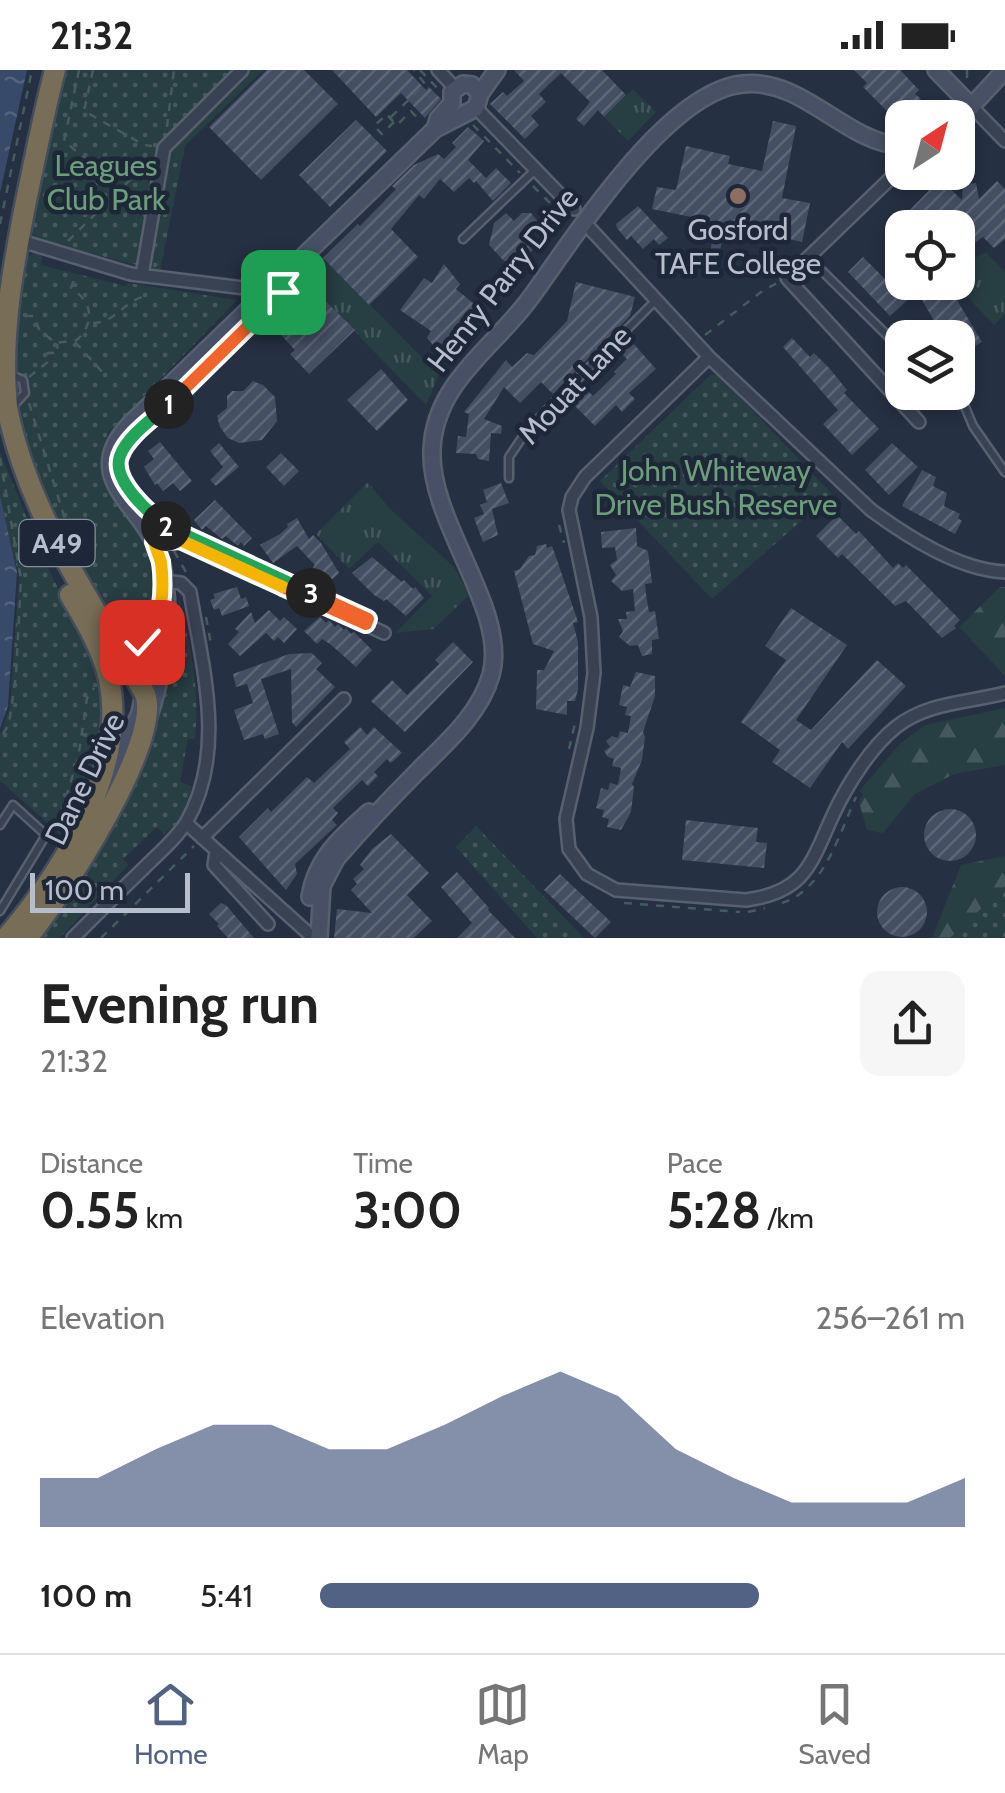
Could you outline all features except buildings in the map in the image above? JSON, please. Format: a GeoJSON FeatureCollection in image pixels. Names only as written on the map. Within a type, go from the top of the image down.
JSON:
{"type":"FeatureCollection","features":[{"type":"Feature","properties":{"kind":"highway"},"geometry":{"type":"LineString","coordinates":[[0,266],[43,70]]}},
{"type":"Feature","properties":{"kind":"highway","name":"Dane Drive"},"geometry":{"type":"LineString","coordinates":[[6,938],[40,894],[60,838],[104,775],[113,724],[110,684],[95,640],[32,520],[4,420],[5,306],[55,70]]}},
{"type":"Feature","properties":{"kind":"highway","name":"Dane Drive"},"geometry":{"type":"LineString","coordinates":[[4,420],[45,518],[145,694],[149,711],[133,762],[104,818],[63,891],[28,938]]}},
{"type":"Feature","properties":{"kind":"main road"},"geometry":{"type":"LineString","coordinates":[[147,724],[162,664],[166,618],[163,587],[154,542],[114,485],[109,462],[113,447],[125,430],[433,122],[446,126],[463,101],[494,70]]}},
{"type":"Feature","properties":{"kind":"main road"},"geometry":{"type":"LineString","coordinates":[[936,70],[966,100]]}},
{"type":"Feature","properties":{"kind":"main road"},"geometry":{"type":"LineString","coordinates":[[975,103],[1005,70]]}},
{"type":"Feature","properties":{"kind":"main road","name":"Henry Parry Drive"},"geometry":{"type":"LineString","coordinates":[[312,936],[310,894],[319,864],[350,829],[414,774],[474,710],[493,666],[486,617],[436,488],[432,451],[435,425],[458,378],[518,312],[579,215],[676,119],[702,99],[730,86],[757,84],[785,91],[868,138],[885,142]]}},
{"type":"Feature","properties":{"kind":"main road"},"geometry":{"type":"LineString","coordinates":[[60,838],[105,795],[128,744],[145,694],[163,587]]}},
{"type":"Feature","properties":{"kind":"main road"},"geometry":{"type":"LineString","coordinates":[[110,635],[122,643],[134,644],[150,637],[156,628]]}},
{"type":"Feature","properties":{"kind":"street"},"geometry":{"type":"LineString","coordinates":[[142,275],[164,148],[242,70]]}},
{"type":"Feature","properties":{"kind":"street"},"geometry":{"type":"LineString","coordinates":[[438,70],[531,174],[579,215],[709,357],[881,517],[970,565],[1005,572]]}},
{"type":"Feature","properties":{"kind":"street"},"geometry":{"type":"LineString","coordinates":[[975,109],[1005,141]]}},
{"type":"Feature","properties":{"kind":"street"},"geometry":{"type":"LineString","coordinates":[[885,184],[788,278],[919,422]]}},
{"type":"Feature","properties":{"kind":"street"},"geometry":{"type":"LineString","coordinates":[[18,240],[142,275],[268,291]]}},
{"type":"Feature","properties":{"kind":"street"},"geometry":{"type":"LineString","coordinates":[[709,357],[584,477],[572,497],[570,523],[586,588],[594,648],[586,728],[566,820],[570,849],[577,863],[601,884],[616,890],[746,900],[766,897],[801,878],[812,865],[841,800],[896,727],[935,706],[1005,694]]}},
{"type":"Feature","properties":{"kind":"street"},"geometry":{"type":"LineString","coordinates":[[154,542],[180,540],[384,633]]}},
{"type":"Feature","properties":{"kind":"street"},"geometry":{"type":"LineString","coordinates":[[73,938],[186,823],[202,776],[208,724],[206,673],[187,588],[176,582],[163,587]]}},
{"type":"Feature","properties":{"kind":"street"},"geometry":{"type":"LineString","coordinates":[[202,838],[344,699]]}},
{"type":"Feature","properties":{"kind":"street"},"geometry":{"type":"LineString","coordinates":[[186,823],[312,936]]}},
{"type":"Feature","properties":{"kind":"street"},"geometry":{"type":"LineString","coordinates":[[216,852],[214,865],[268,924]]}},
{"type":"Feature","properties":{"kind":"lane"},"geometry":{"type":"LineString","coordinates":[[463,240],[531,174]]}},
{"type":"Feature","properties":{"kind":"lane"},"geometry":{"type":"LineString","coordinates":[[809,258],[885,333]]}},
{"type":"Feature","properties":{"kind":"lane","name":"Mouat Lane"},"geometry":{"type":"LineString","coordinates":[[510,478],[509,457],[528,429],[657,300]]}},
{"type":"Feature","properties":{"kind":"lane"},"geometry":{"type":"LineString","coordinates":[[4,420],[26,393],[7,377]]}},
{"type":"Feature","properties":{"kind":"lane"},"geometry":{"type":"LineString","coordinates":[[966,410],[1005,472]]}},
{"type":"Feature","properties":{"kind":"lane"},"geometry":{"type":"LineString","coordinates":[[0,825],[13,804],[60,838],[0,910]]}},
{"type":"Feature","properties":{"kind":"path"},"geometry":{"type":"LineString","coordinates":[[0,224],[32,70]]}},
{"type":"Feature","properties":{"kind":"path"},"geometry":{"type":"LineString","coordinates":[[78,70],[64,142],[99,170],[115,192]]}},
{"type":"Feature","properties":{"kind":"path"},"geometry":{"type":"LineString","coordinates":[[93,70],[84,111],[144,145],[164,148]]}},
{"type":"Feature","properties":{"kind":"path"},"geometry":{"type":"LineString","coordinates":[[64,245],[164,148],[174,70]]}},
{"type":"Feature","properties":{"kind":"path"},"geometry":{"type":"LineString","coordinates":[[417,70],[463,101],[531,174],[553,206]]}},
{"type":"Feature","properties":{"kind":"path"},"geometry":{"type":"LineString","coordinates":[[390,118],[425,84],[417,70]]}},
{"type":"Feature","properties":{"kind":"path"},"geometry":{"type":"LineString","coordinates":[[967,70],[967,83]]}},
{"type":"Feature","properties":{"kind":"path"},"geometry":{"type":"LineString","coordinates":[[394,122],[382,134],[374,126],[387,114],[397,125],[411,112],[423,124],[433,122]]}},
{"type":"Feature","properties":{"kind":"path"},"geometry":{"type":"LineString","coordinates":[[74,277],[71,288],[86,301],[90,322]]}},
{"type":"Feature","properties":{"kind":"path"},"geometry":{"type":"LineString","coordinates":[[697,343],[760,292],[788,278]]}},
{"type":"Feature","properties":{"kind":"path"},"geometry":{"type":"LineString","coordinates":[[57,344],[74,341],[90,322],[105,322],[132,300],[142,297]]}},
{"type":"Feature","properties":{"kind":"path"},"geometry":{"type":"LineString","coordinates":[[7,377],[49,361],[48,353],[58,352],[57,344],[39,330],[34,316],[23,316]]}},
{"type":"Feature","properties":{"kind":"path"},"geometry":{"type":"LineString","coordinates":[[74,341],[104,374]]}},
{"type":"Feature","properties":{"kind":"path"},"geometry":{"type":"LineString","coordinates":[[26,393],[70,538]]}},
{"type":"Feature","properties":{"kind":"path"},"geometry":{"type":"LineString","coordinates":[[0,458],[22,579],[10,724],[0,739]]}},
{"type":"Feature","properties":{"kind":"path"},"geometry":{"type":"LineString","coordinates":[[151,512],[171,530]]}},
{"type":"Feature","properties":{"kind":"path"},"geometry":{"type":"LineString","coordinates":[[559,525],[563,542]]}},
{"type":"Feature","properties":{"kind":"path"},"geometry":{"type":"LineString","coordinates":[[60,838],[87,698],[100,686]]}},
{"type":"Feature","properties":{"kind":"path"},"geometry":{"type":"LineString","coordinates":[[569,749],[578,707]]}},
{"type":"Feature","properties":{"kind":"path"},"geometry":{"type":"LineString","coordinates":[[101,938],[202,838]]}},
{"type":"Feature","properties":{"kind":"green space","name":"Leagues Club Park"},"geometry":{"type":"Polygon","coordinates":[[[59,70],[263,70],[185,146],[160,271],[51,243],[30,231],[59,70]]]}},
{"type":"Feature","properties":{"kind":"green space"},"geometry":{"type":"Polygon","coordinates":[[[633,89],[656,112],[628,141],[604,117],[633,89]]]}},
{"type":"Feature","properties":{"kind":"green space"},"geometry":{"type":"Polygon","coordinates":[[[986,252],[1005,272],[1005,314],[994,325],[970,300],[975,300],[975,258],[986,252]]]}},
{"type":"Feature","properties":{"kind":"green space"},"geometry":{"type":"Polygon","coordinates":[[[34,253],[42,256],[41,265],[126,286],[128,283],[237,300],[108,433],[101,457],[112,493],[151,555],[152,608],[136,633],[118,635],[49,514],[10,393],[7,332],[23,259],[34,253]]]}},
{"type":"Feature","properties":{"kind":"green space"},"geometry":{"type":"Polygon","coordinates":[[[323,257],[439,375],[426,405],[304,280],[323,257]]]}},
{"type":"Feature","properties":{"kind":"green space","name":"John Whiteway Drive Bush Reserve"},"geometry":{"type":"Polygon","coordinates":[[[718,374],[832,494],[712,599],[600,481],[710,375],[718,374]]]}},
{"type":"Feature","properties":{"kind":"green space"},"geometry":{"type":"Polygon","coordinates":[[[0,452],[44,560],[95,661],[102,688],[102,743],[86,799],[62,836],[0,781],[0,734],[10,708],[19,576],[0,499],[0,452]]]}},
{"type":"Feature","properties":{"kind":"green space"},"geometry":{"type":"Polygon","coordinates":[[[368,482],[389,508],[454,567],[469,595],[434,629],[395,633],[432,596],[378,542],[349,569],[316,534],[368,482]]]}},
{"type":"Feature","properties":{"kind":"green space"},"geometry":{"type":"Polygon","coordinates":[[[1000,587],[1005,587],[1005,676],[959,627],[1000,587]]]}},
{"type":"Feature","properties":{"kind":"green space"},"geometry":{"type":"Polygon","coordinates":[[[179,599],[191,650],[196,703],[195,739],[188,739],[180,782],[192,786],[186,815],[164,834],[157,827],[123,859],[128,865],[60,938],[38,938],[144,756],[172,672],[179,599]]]}},
{"type":"Feature","properties":{"kind":"green space"},"geometry":{"type":"Polygon","coordinates":[[[1005,708],[1005,765],[954,774],[915,794],[883,833],[867,830],[859,802],[863,794],[859,791],[901,743],[925,725],[1005,708]]]}},
{"type":"Feature","properties":{"kind":"green space"},"geometry":{"type":"Polygon","coordinates":[[[476,826],[584,938],[537,938],[456,847],[476,826]]]}},
{"type":"Feature","properties":{"kind":"green space"},"geometry":{"type":"Polygon","coordinates":[[[1005,856],[1005,938],[932,938],[961,865],[1005,856]]]}},
{"type":"Feature","properties":{"kind":"green space"},"geometry":{"type":"Polygon","coordinates":[[[1005,886],[1005,938],[950,938],[1005,886]]]}},
{"type":"Feature","properties":{"kind":"water"},"geometry":{"type":"Polygon","coordinates":[[[0,70],[27,70],[0,193],[0,70]]]}},
{"type":"Feature","properties":{"kind":"water"},"geometry":{"type":"Polygon","coordinates":[[[0,496],[17,572],[8,706],[0,729],[0,496]]]}},
{"type":"Feature","properties":{"kind":"place","name":"Gosford TAFE College"},"geometry":{"type":"Point","coordinates":[738,196]}},
{"type":"Feature","properties":{"kind":"route"},"geometry":{"type":"LineString","coordinates":[[142,642],[155,630],[163,580],[154,542],[180,540],[366,624],[368,619],[171,530],[125,483],[118,465],[129,442],[283,292]]}}]}
